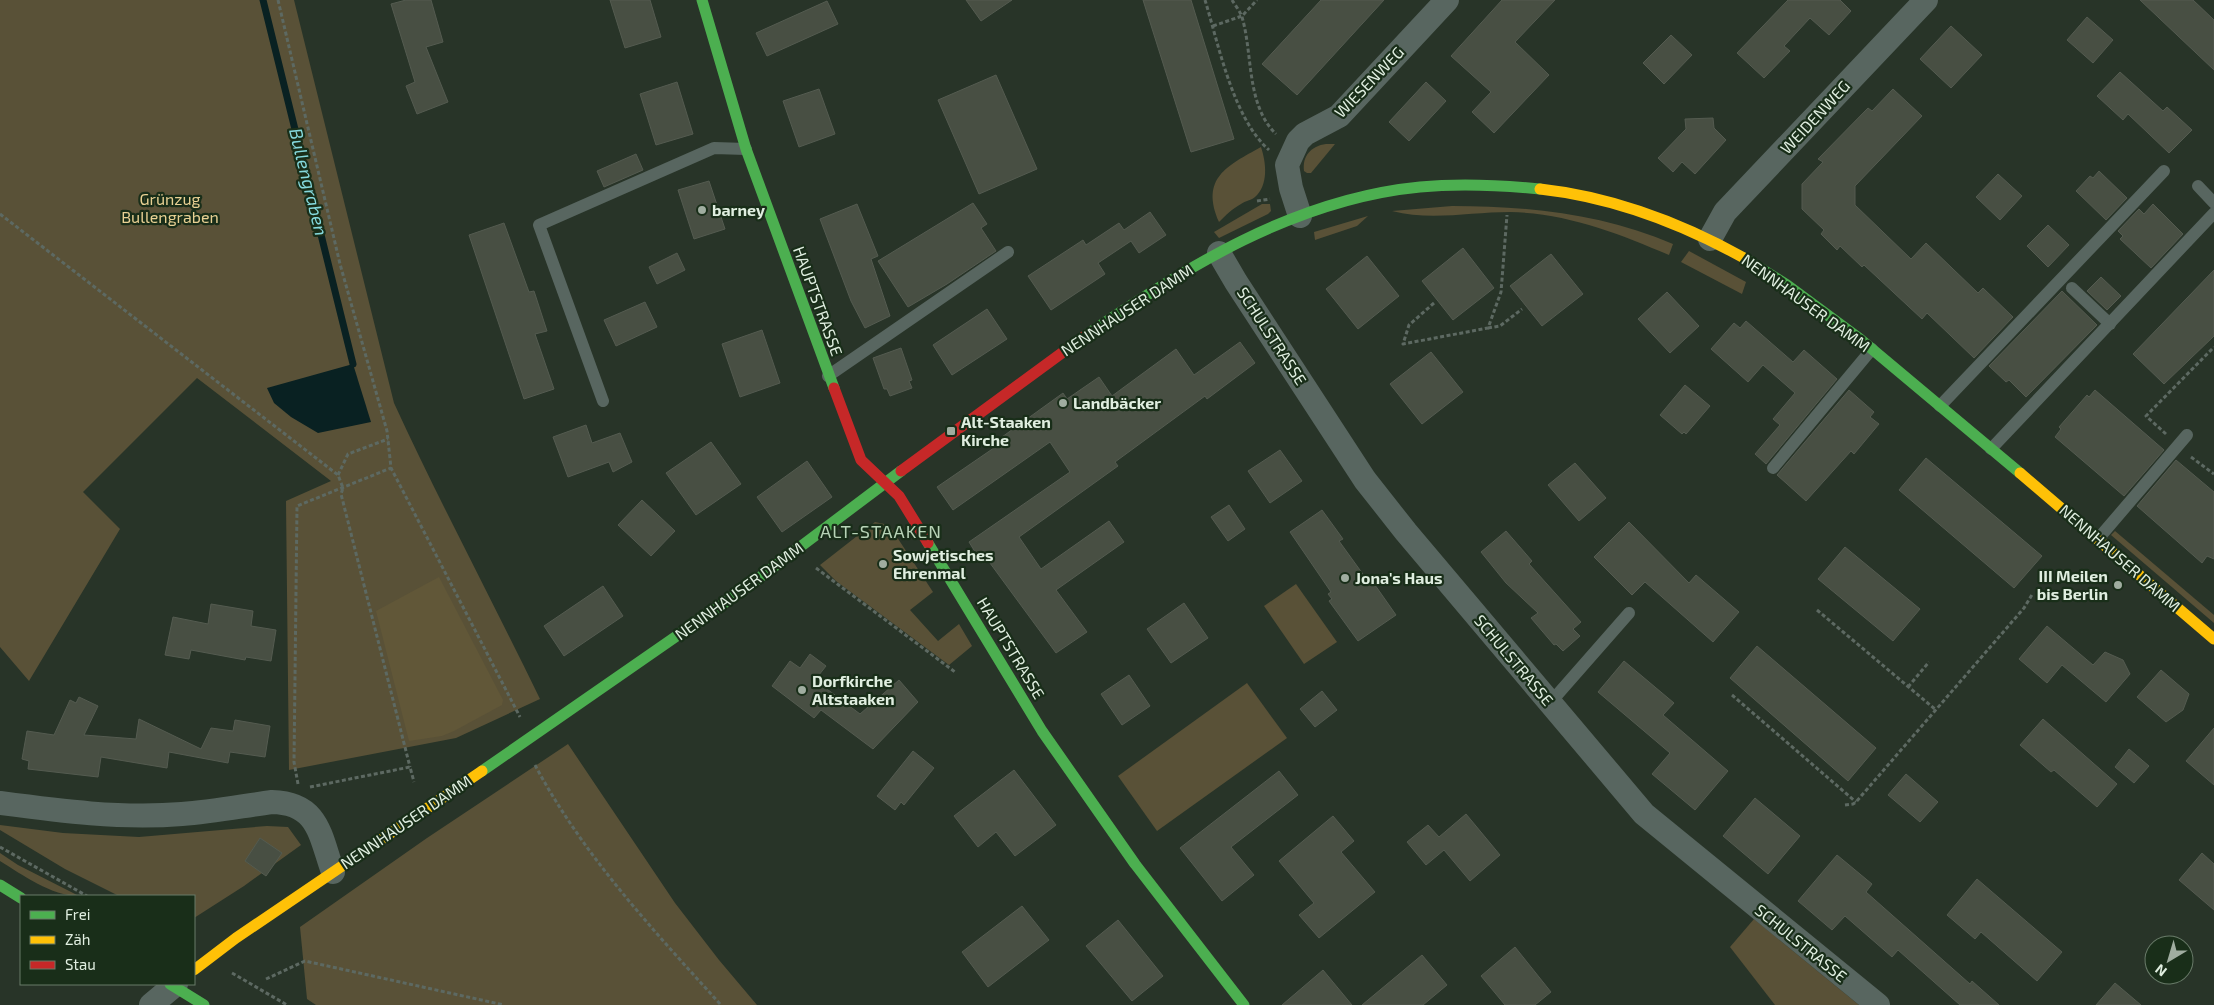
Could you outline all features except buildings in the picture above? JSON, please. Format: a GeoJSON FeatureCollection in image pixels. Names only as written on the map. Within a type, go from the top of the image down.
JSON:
{"type":"FeatureCollection","features":[{"type":"Feature","properties":{"kind":"street","name":"HAUPTSTRASSE"},"geometry":{"type":"LineString","coordinates":[[702,0],[746,149],[828,376],[861,460],[899,496],[1042,731],[1135,864],[1244,1005]]}},
{"type":"Feature","properties":{"kind":"street","name":"WIESENWEG"},"geometry":{"type":"LineString","coordinates":[[1289,158],[1306,134],[1339,116],[1447,0]]}},
{"type":"Feature","properties":{"kind":"street","name":"WEIDENWEG"},"geometry":{"type":"LineString","coordinates":[[1710,239],[1725,212],[1926,0]]}},
{"type":"Feature","properties":{"kind":"street"},"geometry":{"type":"LineString","coordinates":[[1289,158],[1291,188],[1300,216]]}},
{"type":"Feature","properties":{"kind":"street","name":"NENNHAUSER DAMM"},"geometry":{"type":"LineString","coordinates":[[195,969],[217,951],[733,597],[952,431],[1143,296],[1219,253],[1300,216],[1339,203],[1402,190],[1466,185],[1505,186],[1570,193],[1643,211],[1710,239],[1746,258],[1872,349],[2214,638]]}},
{"type":"Feature","properties":{"kind":"street","name":"SCHULSTRASSE"},"geometry":{"type":"LineString","coordinates":[[1219,253],[1365,480],[1406,532],[1644,814],[1878,1005]]}},
{"type":"Feature","properties":{"kind":"street"},"geometry":{"type":"LineString","coordinates":[[0,803],[72,812],[131,816],[182,814],[272,802],[285,802],[300,798],[316,822],[333,872]]}},
{"type":"Feature","properties":{"kind":"street"},"geometry":{"type":"LineString","coordinates":[[0,886],[20,897]]}},
{"type":"Feature","properties":{"kind":"street"},"geometry":{"type":"LineString","coordinates":[[151,1005],[172,985]]}},
{"type":"Feature","properties":{"kind":"street"},"geometry":{"type":"LineString","coordinates":[[174,985],[204,1005]]}},
{"type":"Feature","properties":{"kind":"lane"},"geometry":{"type":"LineString","coordinates":[[603,401],[539,225],[714,148],[746,149]]}},
{"type":"Feature","properties":{"kind":"lane"},"geometry":{"type":"LineString","coordinates":[[1940,406],[2164,170]]}},
{"type":"Feature","properties":{"kind":"lane"},"geometry":{"type":"LineString","coordinates":[[2198,186],[2214,203]]}},
{"type":"Feature","properties":{"kind":"lane"},"geometry":{"type":"LineString","coordinates":[[1991,449],[2214,213]]}},
{"type":"Feature","properties":{"kind":"lane"},"geometry":{"type":"LineString","coordinates":[[828,376],[1008,252]]}},
{"type":"Feature","properties":{"kind":"lane"},"geometry":{"type":"LineString","coordinates":[[2072,288],[2110,324]]}},
{"type":"Feature","properties":{"kind":"lane"},"geometry":{"type":"LineString","coordinates":[[1773,468],[1872,349]]}},
{"type":"Feature","properties":{"kind":"lane"},"geometry":{"type":"LineString","coordinates":[[2098,539],[2187,435]]}},
{"type":"Feature","properties":{"kind":"lane"},"geometry":{"type":"LineString","coordinates":[[1550,703],[1629,613]]}},
{"type":"Feature","properties":{"kind":"path"},"geometry":{"type":"LineString","coordinates":[[278,0],[340,264],[388,439],[391,468],[511,701]]}},
{"type":"Feature","properties":{"kind":"path"},"geometry":{"type":"LineString","coordinates":[[1205,0],[1242,115],[1259,141],[1289,158]]}},
{"type":"Feature","properties":{"kind":"path"},"geometry":{"type":"LineString","coordinates":[[1232,0],[1242,16],[1258,105],[1270,129],[1289,158]]}},
{"type":"Feature","properties":{"kind":"path"},"geometry":{"type":"LineString","coordinates":[[1212,26],[1242,16],[1257,0]]}},
{"type":"Feature","properties":{"kind":"path"},"geometry":{"type":"LineString","coordinates":[[0,214],[338,475],[343,488],[342,494],[414,782]]}},
{"type":"Feature","properties":{"kind":"path"},"geometry":{"type":"LineString","coordinates":[[1488,328],[1502,292],[1507,215]]}},
{"type":"Feature","properties":{"kind":"path"},"geometry":{"type":"LineString","coordinates":[[1434,303],[1409,325],[1403,344],[1500,326],[1522,309]]}},
{"type":"Feature","properties":{"kind":"path"},"geometry":{"type":"LineString","coordinates":[[2168,436],[2146,416],[2214,347]]}},
{"type":"Feature","properties":{"kind":"path"},"geometry":{"type":"LineString","coordinates":[[338,475],[348,454],[388,439]]}},
{"type":"Feature","properties":{"kind":"path"},"geometry":{"type":"LineString","coordinates":[[391,468],[297,506],[294,762],[300,798],[410,767]]}},
{"type":"Feature","properties":{"kind":"path"},"geometry":{"type":"LineString","coordinates":[[811,565],[955,672]]}},
{"type":"Feature","properties":{"kind":"path"},"geometry":{"type":"LineString","coordinates":[[1845,805],[1856,802],[2024,608],[2033,594]]}},
{"type":"Feature","properties":{"kind":"path"},"geometry":{"type":"LineString","coordinates":[[1817,610],[1936,710]]}},
{"type":"Feature","properties":{"kind":"path"},"geometry":{"type":"LineString","coordinates":[[1908,687],[1929,662]]}},
{"type":"Feature","properties":{"kind":"path"},"geometry":{"type":"LineString","coordinates":[[1732,695],[1856,802]]}},
{"type":"Feature","properties":{"kind":"path"},"geometry":{"type":"LineString","coordinates":[[537,770],[589,851],[614,883],[722,1005]]}},
{"type":"Feature","properties":{"kind":"path"},"geometry":{"type":"LineString","coordinates":[[0,847],[85,895]]}},
{"type":"Feature","properties":{"kind":"path"},"geometry":{"type":"LineString","coordinates":[[266,979],[305,961],[504,1005]]}},
{"type":"Feature","properties":{"kind":"path"},"geometry":{"type":"LineString","coordinates":[[267,993],[287,1005]]}},
{"type":"Feature","properties":{"kind":"green space","name":"Grünzug Bullengraben"},"geometry":{"type":"Polygon","coordinates":[[[0,0],[294,0],[394,403],[429,478],[540,699],[456,738],[289,770],[286,501],[331,481],[197,378],[83,492],[120,529],[29,681],[0,647],[0,0]]]}},
{"type":"Feature","properties":{"kind":"green space"},"geometry":{"type":"Polygon","coordinates":[[[1326,144],[1335,144],[1311,173],[1304,171],[1306,156],[1312,149],[1326,144]]]}},
{"type":"Feature","properties":{"kind":"green space"},"geometry":{"type":"Polygon","coordinates":[[[1261,147],[1265,173],[1263,186],[1254,198],[1235,208],[1219,222],[1214,207],[1213,194],[1215,184],[1220,175],[1228,167],[1261,147]]]}},
{"type":"Feature","properties":{"kind":"green space"},"geometry":{"type":"Polygon","coordinates":[[[1262,204],[1270,204],[1271,211],[1268,214],[1219,238],[1214,232],[1262,204]]]}},
{"type":"Feature","properties":{"kind":"green space"},"geometry":{"type":"Polygon","coordinates":[[[1452,206],[1509,208],[1565,214],[1620,225],[1673,244],[1669,255],[1611,232],[1571,220],[1531,213],[1495,212],[1436,216],[1392,211],[1452,206]]]}},
{"type":"Feature","properties":{"kind":"green space"},"geometry":{"type":"Polygon","coordinates":[[[1368,216],[1357,226],[1315,240],[1314,232],[1368,216]]]}},
{"type":"Feature","properties":{"kind":"green space"},"geometry":{"type":"Polygon","coordinates":[[[1689,251],[1746,282],[1742,294],[1681,262],[1689,251]]]}},
{"type":"Feature","properties":{"kind":"green space"},"geometry":{"type":"Polygon","coordinates":[[[875,522],[889,525],[933,592],[910,610],[938,641],[959,624],[972,646],[949,665],[836,581],[820,565],[875,522]]]}},
{"type":"Feature","properties":{"kind":"green space"},"geometry":{"type":"Polygon","coordinates":[[[2115,531],[2214,615],[2214,623],[2111,535],[2115,531]]]}},
{"type":"Feature","properties":{"kind":"green space"},"geometry":{"type":"Polygon","coordinates":[[[1296,584],[1337,642],[1304,664],[1264,606],[1296,584]]]}},
{"type":"Feature","properties":{"kind":"green space"},"geometry":{"type":"Polygon","coordinates":[[[1247,683],[1287,738],[1157,831],[1118,776],[1247,683]]]}},
{"type":"Feature","properties":{"kind":"green space"},"geometry":{"type":"Polygon","coordinates":[[[568,744],[675,903],[757,1005],[316,1005],[307,999],[300,927],[427,838],[568,744]]]}},
{"type":"Feature","properties":{"kind":"green space"},"geometry":{"type":"Polygon","coordinates":[[[0,825],[63,833],[139,837],[267,826],[288,827],[301,845],[244,886],[195,917],[195,895],[117,895],[65,869],[0,830],[0,825]]]}},
{"type":"Feature","properties":{"kind":"green space"},"geometry":{"type":"Polygon","coordinates":[[[0,853],[18,865],[77,895],[69,895],[48,889],[0,861],[0,853]]]}},
{"type":"Feature","properties":{"kind":"green space"},"geometry":{"type":"Polygon","coordinates":[[[1754,919],[1859,1005],[1775,1005],[1730,947],[1754,919]]]}},
{"type":"Feature","properties":{"kind":"shaded area"},"geometry":{"type":"Polygon","coordinates":[[[439,577],[503,700],[502,705],[454,731],[442,736],[409,741],[376,611],[439,577]]]}},
{"type":"Feature","properties":{"kind":"water"},"geometry":{"type":"Polygon","coordinates":[[[353,364],[371,422],[318,433],[291,417],[274,403],[267,388],[353,364]]]}},
{"type":"Feature","properties":{"kind":"waterway","name":"Bullengraben"},"geometry":{"type":"LineString","coordinates":[[263,0],[353,364]]}},
{"type":"Feature","properties":{"kind":"traffic: fast"},"geometry":{"type":"LineString","coordinates":[[702,0],[746,149],[834,388]]}},
{"type":"Feature","properties":{"kind":"traffic: fast"},"geometry":{"type":"LineString","coordinates":[[1085,336],[1162,285],[1202,262],[1286,221],[1329,206],[1374,194],[1420,187],[1480,185],[1540,189]]}},
{"type":"Feature","properties":{"kind":"traffic: fast"},"geometry":{"type":"LineString","coordinates":[[1744,258],[1787,285],[1860,339],[2020,473]]}},
{"type":"Feature","properties":{"kind":"traffic: fast"},"geometry":{"type":"LineString","coordinates":[[482,771],[743,590],[901,471]]}},
{"type":"Feature","properties":{"kind":"traffic: fast"},"geometry":{"type":"LineString","coordinates":[[928,543],[1042,731],[1135,864],[1244,1005]]}},
{"type":"Feature","properties":{"kind":"traffic: fast"},"geometry":{"type":"LineString","coordinates":[[0,885],[20,897]]}},
{"type":"Feature","properties":{"kind":"traffic: fast"},"geometry":{"type":"LineString","coordinates":[[172,985],[204,1005]]}},
{"type":"Feature","properties":{"kind":"traffic: slow"},"geometry":{"type":"LineString","coordinates":[[1540,189],[1594,198],[1646,213],[1720,245],[1744,258]]}},
{"type":"Feature","properties":{"kind":"traffic: slow"},"geometry":{"type":"LineString","coordinates":[[2020,473],[2214,639]]}},
{"type":"Feature","properties":{"kind":"traffic: slow"},"geometry":{"type":"LineString","coordinates":[[195,969],[236,938],[482,771]]}},
{"type":"Feature","properties":{"kind":"traffic: jam"},"geometry":{"type":"LineString","coordinates":[[901,471],[1085,336]]}},
{"type":"Feature","properties":{"kind":"traffic: jam"},"geometry":{"type":"LineString","coordinates":[[834,388],[861,460],[899,496],[928,543]]}},
{"type":"Feature","properties":{"kind":"place","name":"barney"},"geometry":{"type":"Point","coordinates":[702,210]}},
{"type":"Feature","properties":{"kind":"place","name":"Landbäcker"},"geometry":{"type":"Point","coordinates":[1063,403]}},
{"type":"Feature","properties":{"kind":"place","name":"Alt-Staaken Kirche"},"geometry":{"type":"Point","coordinates":[951,431]}},
{"type":"Feature","properties":{"kind":"place","name":"Sowjetisches Ehrenmal"},"geometry":{"type":"Point","coordinates":[883,564]}},
{"type":"Feature","properties":{"kind":"place","name":"Jona's Haus"},"geometry":{"type":"Point","coordinates":[1345,578]}},
{"type":"Feature","properties":{"kind":"place","name":"III Meilen bis Berlin"},"geometry":{"type":"Point","coordinates":[2118,585]}},
{"type":"Feature","properties":{"kind":"place","name":"Dorfkirche Altstaaken"},"geometry":{"type":"Point","coordinates":[802,690]}},
{"type":"Feature","properties":{"kind":"district","name":"ALT-STAAKEN"},"geometry":{"type":"Point","coordinates":[881,532]}}]}
